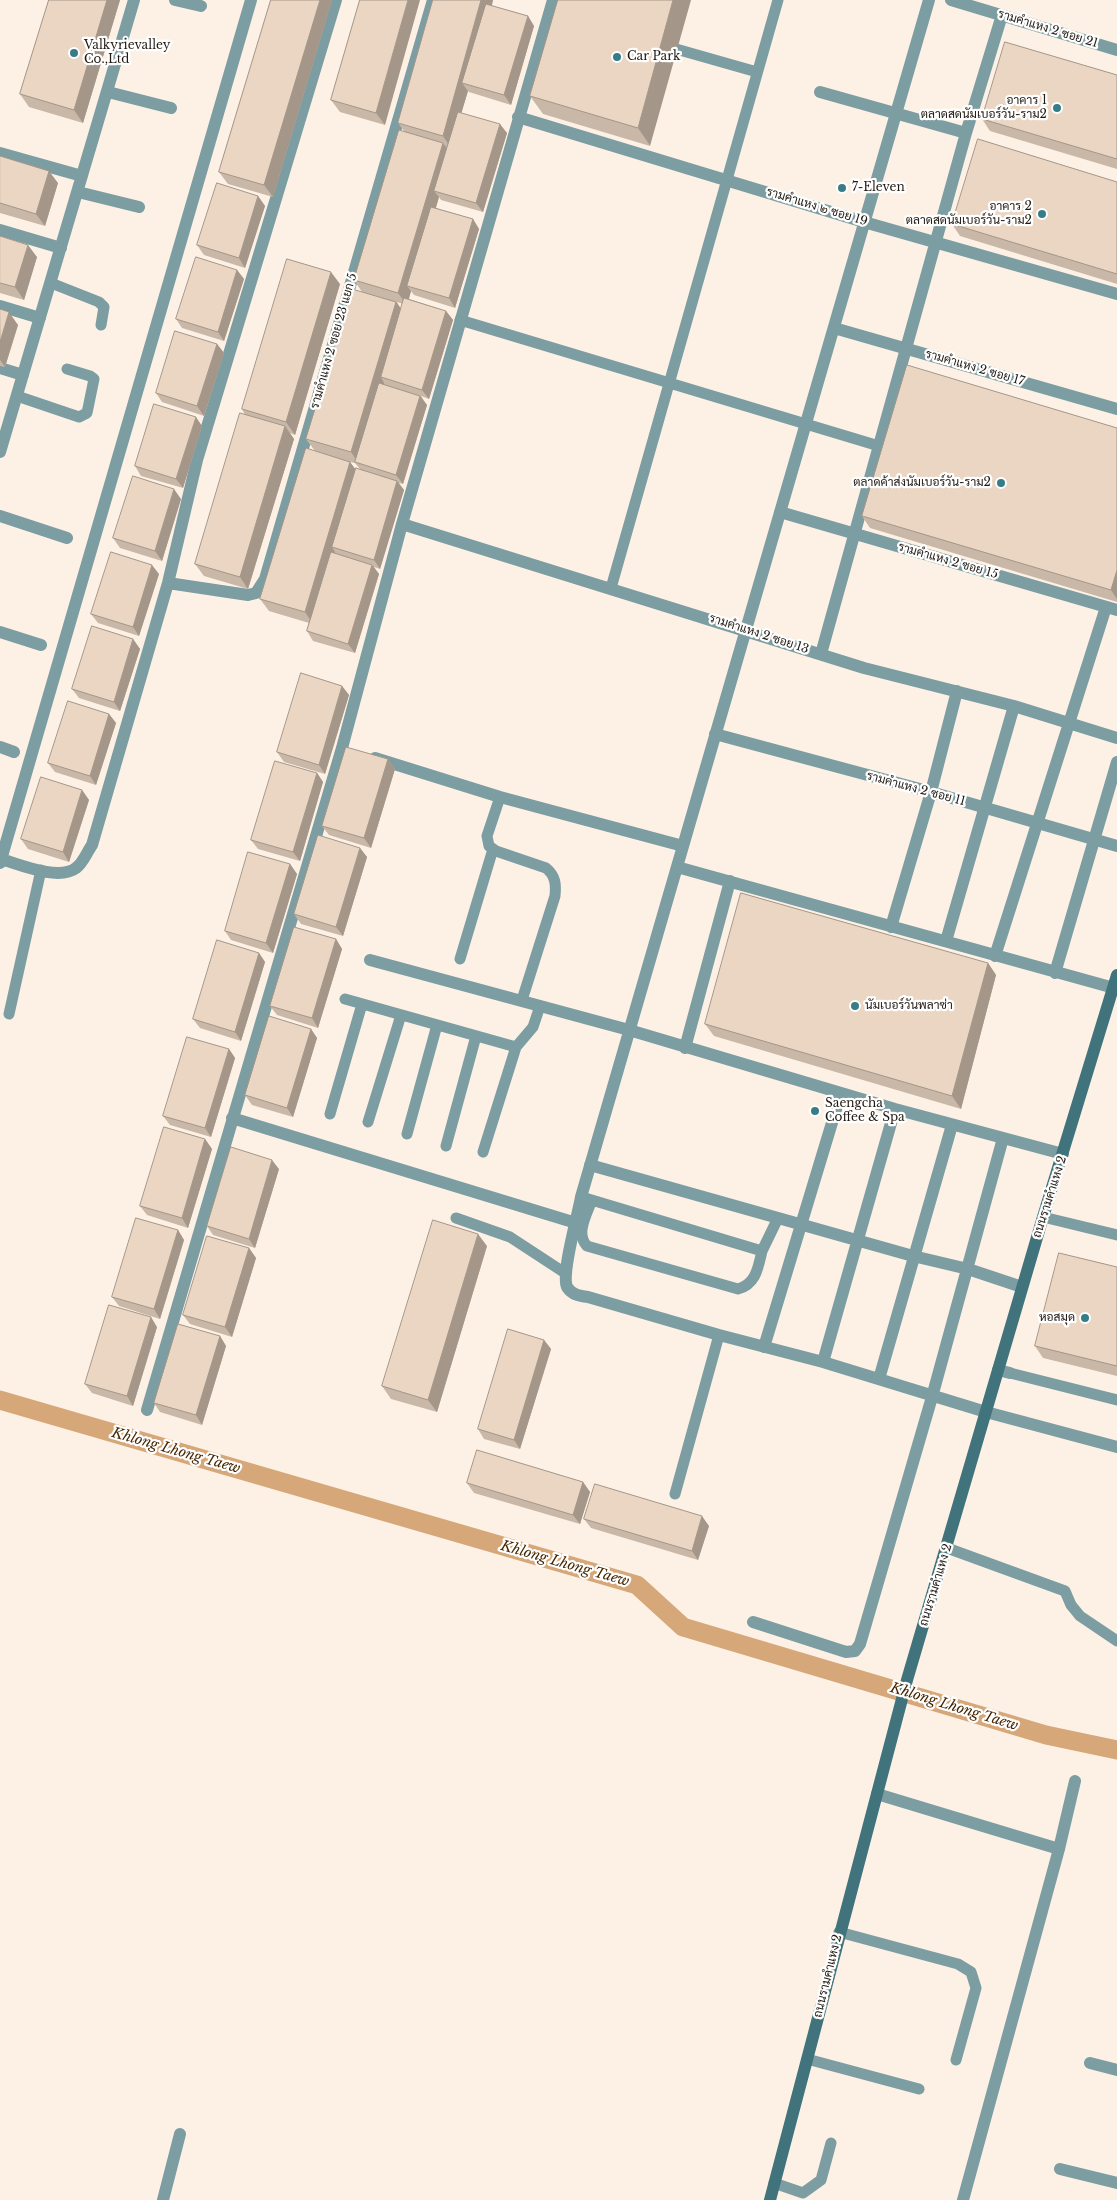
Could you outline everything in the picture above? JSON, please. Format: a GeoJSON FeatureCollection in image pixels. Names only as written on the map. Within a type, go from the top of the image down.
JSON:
{"type":"FeatureCollection","features":[{"type":"Feature","properties":{"kind":"main road","name":"ถนนรามคำแหง 2"},"geometry":{"type":"LineString","coordinates":[[770,2200],[808,2060],[839,1932],[907,1680],[948,1548],[986,1412],[1004,1372],[1022,1288],[1117,975]]}},
{"type":"Feature","properties":{"kind":"street"},"geometry":{"type":"LineString","coordinates":[[0,449],[134,0]]}},
{"type":"Feature","properties":{"kind":"street"},"geometry":{"type":"LineString","coordinates":[[175,0],[201,6]]}},
{"type":"Feature","properties":{"kind":"street"},"geometry":{"type":"LineString","coordinates":[[251,0],[1,861],[66,874],[78,867],[92,845],[168,583],[196,460],[336,0]]}},
{"type":"Feature","properties":{"kind":"street","name":"รามคำแหง 2 ซอย 23 แยก 5"},"geometry":{"type":"LineString","coordinates":[[168,583],[248,595],[256,593],[265,579],[432,0]]}},
{"type":"Feature","properties":{"kind":"street"},"geometry":{"type":"LineString","coordinates":[[147,1410],[232,1118],[351,751],[402,524],[518,116],[554,14],[553,0]]}},
{"type":"Feature","properties":{"kind":"street"},"geometry":{"type":"LineString","coordinates":[[929,0],[590,1165],[586,1199],[576,1223],[565,1272],[568,1287],[576,1296],[588,1297],[719,1335],[823,1362],[932,1397],[1117,1447]]}},
{"type":"Feature","properties":{"kind":"street","name":"รามคำแหง 2 ซอย 21"},"geometry":{"type":"LineString","coordinates":[[951,0],[1117,50]]}},
{"type":"Feature","properties":{"kind":"street"},"geometry":{"type":"LineString","coordinates":[[822,654],[935,242],[1002,15]]}},
{"type":"Feature","properties":{"kind":"street"},"geometry":{"type":"LineString","coordinates":[[108,92],[171,108]]}},
{"type":"Feature","properties":{"kind":"street"},"geometry":{"type":"LineString","coordinates":[[820,92],[966,133]]}},
{"type":"Feature","properties":{"kind":"street","name":"รามคำแหง ๒ ซอย 19"},"geometry":{"type":"LineString","coordinates":[[518,116],[864,222],[1117,294]]}},
{"type":"Feature","properties":{"kind":"street"},"geometry":{"type":"LineString","coordinates":[[0,153],[82,176]]}},
{"type":"Feature","properties":{"kind":"street"},"geometry":{"type":"LineString","coordinates":[[78,192],[139,207]]}},
{"type":"Feature","properties":{"kind":"street"},"geometry":{"type":"LineString","coordinates":[[0,230],[61,248]]}},
{"type":"Feature","properties":{"kind":"street"},"geometry":{"type":"LineString","coordinates":[[0,306],[40,318]]}},
{"type":"Feature","properties":{"kind":"street","name":"รามคำแหง 2 ซอย 17"},"geometry":{"type":"LineString","coordinates":[[834,328],[1117,409]]}},
{"type":"Feature","properties":{"kind":"street"},"geometry":{"type":"LineString","coordinates":[[0,368],[23,375]]}},
{"type":"Feature","properties":{"kind":"street","name":"รามคำแหง 2 ซอย 15"},"geometry":{"type":"LineString","coordinates":[[780,512],[1112,608]]}},
{"type":"Feature","properties":{"kind":"street"},"geometry":{"type":"LineString","coordinates":[[0,516],[67,538]]}},
{"type":"Feature","properties":{"kind":"street","name":"รามคำแหง 2 ซอย 13"},"geometry":{"type":"LineString","coordinates":[[402,524],[864,668],[1014,706],[1117,738]]}},
{"type":"Feature","properties":{"kind":"street"},"geometry":{"type":"LineString","coordinates":[[995,956],[1068,722],[1112,608]]}},
{"type":"Feature","properties":{"kind":"street"},"geometry":{"type":"LineString","coordinates":[[0,632],[41,645]]}},
{"type":"Feature","properties":{"kind":"street"},"geometry":{"type":"LineString","coordinates":[[891,927],[931,792],[957,691]]}},
{"type":"Feature","properties":{"kind":"street"},"geometry":{"type":"LineString","coordinates":[[946,941],[1014,706]]}},
{"type":"Feature","properties":{"kind":"street","name":"รามคำแหง 2 ซอย 11"},"geometry":{"type":"LineString","coordinates":[[715,734],[931,792],[1117,846]]}},
{"type":"Feature","properties":{"kind":"street"},"geometry":{"type":"LineString","coordinates":[[0,747],[14,752]]}},
{"type":"Feature","properties":{"kind":"street"},"geometry":{"type":"LineString","coordinates":[[351,751],[500,797],[683,846]]}},
{"type":"Feature","properties":{"kind":"street"},"geometry":{"type":"LineString","coordinates":[[1055,972],[1117,762]]}},
{"type":"Feature","properties":{"kind":"street"},"geometry":{"type":"LineString","coordinates":[[677,867],[1114,988]]}},
{"type":"Feature","properties":{"kind":"street"},"geometry":{"type":"LineString","coordinates":[[685,1048],[730,882]]}},
{"type":"Feature","properties":{"kind":"street"},"geometry":{"type":"LineString","coordinates":[[370,960],[629,1030],[894,1109],[1064,1154]]}},
{"type":"Feature","properties":{"kind":"street"},"geometry":{"type":"LineString","coordinates":[[764,1347],[841,1093]]}},
{"type":"Feature","properties":{"kind":"street"},"geometry":{"type":"LineString","coordinates":[[823,1362],[859,1240],[894,1109]]}},
{"type":"Feature","properties":{"kind":"street"},"geometry":{"type":"LineString","coordinates":[[232,1118],[576,1223]]}},
{"type":"Feature","properties":{"kind":"street"},"geometry":{"type":"LineString","coordinates":[[879,1379],[952,1124]]}},
{"type":"Feature","properties":{"kind":"street"},"geometry":{"type":"LineString","coordinates":[[752,1622],[846,1652],[854,1651],[860,1644],[932,1397],[1003,1138]]}},
{"type":"Feature","properties":{"kind":"street"},"geometry":{"type":"LineString","coordinates":[[590,1165],[913,1256],[968,1269],[1022,1288]]}},
{"type":"Feature","properties":{"kind":"street"},"geometry":{"type":"LineString","coordinates":[[964,2200],[1059,1849],[1075,1781]]}},
{"type":"Feature","properties":{"kind":"street"},"geometry":{"type":"LineString","coordinates":[[877,1794],[1059,1849]]}},
{"type":"Feature","properties":{"kind":"street"},"geometry":{"type":"LineString","coordinates":[[1090,2063],[1117,2070]]}},
{"type":"Feature","properties":{"kind":"street"},"geometry":{"type":"LineString","coordinates":[[163,2200],[180,2134]]}},
{"type":"Feature","properties":{"kind":"street"},"geometry":{"type":"LineString","coordinates":[[1060,2169],[1117,2183]]}},
{"type":"Feature","properties":{"kind":"lane"},"geometry":{"type":"LineString","coordinates":[[611,588],[646,473],[669,383],[698,288],[778,0]]}},
{"type":"Feature","properties":{"kind":"lane"},"geometry":{"type":"LineString","coordinates":[[653,43],[757,72]]}},
{"type":"Feature","properties":{"kind":"lane"},"geometry":{"type":"LineString","coordinates":[[51,283],[99,302],[104,307],[101,325]]}},
{"type":"Feature","properties":{"kind":"lane"},"geometry":{"type":"LineString","coordinates":[[460,320],[879,446]]}},
{"type":"Feature","properties":{"kind":"lane"},"geometry":{"type":"LineString","coordinates":[[17,396],[79,417],[83,416],[86,413],[94,379],[67,368]]}},
{"type":"Feature","properties":{"kind":"lane"},"geometry":{"type":"LineString","coordinates":[[500,797],[487,836],[489,846],[546,868],[552,873],[556,884],[555,896],[522,1000]]}},
{"type":"Feature","properties":{"kind":"lane"},"geometry":{"type":"LineString","coordinates":[[460,959],[493,849]]}},
{"type":"Feature","properties":{"kind":"lane"},"geometry":{"type":"LineString","coordinates":[[10,1014],[41,870]]}},
{"type":"Feature","properties":{"kind":"lane"},"geometry":{"type":"LineString","coordinates":[[345,999],[516,1047]]}},
{"type":"Feature","properties":{"kind":"lane"},"geometry":{"type":"LineString","coordinates":[[330,1114],[362,1004]]}},
{"type":"Feature","properties":{"kind":"lane"},"geometry":{"type":"LineString","coordinates":[[483,1152],[516,1047],[533,1027],[540,1006]]}},
{"type":"Feature","properties":{"kind":"lane"},"geometry":{"type":"LineString","coordinates":[[368,1122],[401,1015]]}},
{"type":"Feature","properties":{"kind":"lane"},"geometry":{"type":"LineString","coordinates":[[407,1134],[437,1025]]}},
{"type":"Feature","properties":{"kind":"lane"},"geometry":{"type":"LineString","coordinates":[[446,1146],[476,1036]]}},
{"type":"Feature","properties":{"kind":"lane"},"geometry":{"type":"LineString","coordinates":[[762,1251],[586,1199],[581,1234],[582,1241],[587,1246],[738,1289],[748,1286],[755,1278],[762,1251],[778,1218]]}},
{"type":"Feature","properties":{"kind":"lane"},"geometry":{"type":"LineString","coordinates":[[1043,1217],[1117,1235]]}},
{"type":"Feature","properties":{"kind":"lane"},"geometry":{"type":"LineString","coordinates":[[456,1218],[510,1237],[565,1272]]}},
{"type":"Feature","properties":{"kind":"lane"},"geometry":{"type":"LineString","coordinates":[[675,1494],[719,1335]]}},
{"type":"Feature","properties":{"kind":"lane"},"geometry":{"type":"LineString","coordinates":[[1004,1372],[1117,1400]]}},
{"type":"Feature","properties":{"kind":"lane"},"geometry":{"type":"LineString","coordinates":[[948,1548],[1065,1591],[1071,1605],[1080,1616],[1117,1641]]}},
{"type":"Feature","properties":{"kind":"lane"},"geometry":{"type":"LineString","coordinates":[[839,1932],[958,1964],[972,1972],[976,1988],[956,2060]]}},
{"type":"Feature","properties":{"kind":"lane"},"geometry":{"type":"LineString","coordinates":[[808,2060],[919,2090]]}},
{"type":"Feature","properties":{"kind":"lane"},"geometry":{"type":"LineString","coordinates":[[774,2183],[803,2193],[821,2180],[830,2144]]}},
{"type":"Feature","properties":{"kind":"building","name":"Valkyrievalley Co.,Ltd"},"geometry":{"type":"Polygon","coordinates":[[[49,0],[107,0],[74,110],[20,94],[49,0]]]}},
{"type":"Feature","properties":{"kind":"building"},"geometry":{"type":"Polygon","coordinates":[[[271,0],[320,0],[264,185],[219,172],[271,0]]]}},
{"type":"Feature","properties":{"kind":"building"},"geometry":{"type":"Polygon","coordinates":[[[360,0],[408,0],[376,113],[331,100],[360,0]]]}},
{"type":"Feature","properties":{"kind":"building"},"geometry":{"type":"Polygon","coordinates":[[[433,0],[481,0],[443,136],[398,123],[433,0]]]}},
{"type":"Feature","properties":{"kind":"building","name":"Car Park"},"geometry":{"type":"Polygon","coordinates":[[[558,0],[673,0],[638,128],[530,96],[558,0]]]}},
{"type":"Feature","properties":{"kind":"building"},"geometry":{"type":"Polygon","coordinates":[[[486,4],[528,16],[504,95],[462,83],[486,4]]]}},
{"type":"Feature","properties":{"kind":"building","name":"อาคาร 1 ตลาดสดนัมเบอร์วัน-ราม2"},"geometry":{"type":"Polygon","coordinates":[[[1005,42],[1117,75],[1117,159],[982,119],[1005,42]]]}},
{"type":"Feature","properties":{"kind":"building"},"geometry":{"type":"Polygon","coordinates":[[[458,112],[500,124],[476,203],[434,191],[458,112]]]}},
{"type":"Feature","properties":{"kind":"building"},"geometry":{"type":"Polygon","coordinates":[[[399,130],[443,143],[398,293],[354,280],[399,130]]]}},
{"type":"Feature","properties":{"kind":"building","name":"อาคาร 2 ตลาดสดนัมเบอร์วัน-ราม2"},"geometry":{"type":"Polygon","coordinates":[[[978,139],[1117,182],[1117,274],[952,224],[978,139]]]}},
{"type":"Feature","properties":{"kind":"building"},"geometry":{"type":"Polygon","coordinates":[[[0,156],[49,171],[36,214],[0,203],[0,156]]]}},
{"type":"Feature","properties":{"kind":"building"},"geometry":{"type":"Polygon","coordinates":[[[217,183],[258,196],[239,258],[197,245],[217,183]]]}},
{"type":"Feature","properties":{"kind":"building"},"geometry":{"type":"Polygon","coordinates":[[[431,207],[473,219],[449,298],[407,286],[431,207]]]}},
{"type":"Feature","properties":{"kind":"building"},"geometry":{"type":"Polygon","coordinates":[[[0,236],[28,245],[15,287],[0,283],[0,236]]]}},
{"type":"Feature","properties":{"kind":"building"},"geometry":{"type":"Polygon","coordinates":[[[196,257],[237,270],[218,332],[176,319],[196,257]]]}},
{"type":"Feature","properties":{"kind":"building"},"geometry":{"type":"Polygon","coordinates":[[[287,259],[331,272],[286,422],[242,409],[287,259]]]}},
{"type":"Feature","properties":{"kind":"building"},"geometry":{"type":"Polygon","coordinates":[[[352,289],[396,302],[351,452],[306,439],[352,289]]]}},
{"type":"Feature","properties":{"kind":"building"},"geometry":{"type":"Polygon","coordinates":[[[404,298],[446,311],[422,390],[381,377],[404,298]]]}},
{"type":"Feature","properties":{"kind":"building"},"geometry":{"type":"Polygon","coordinates":[[[0,309],[9,312],[0,342],[0,309]]]}},
{"type":"Feature","properties":{"kind":"building"},"geometry":{"type":"Polygon","coordinates":[[[175,331],[217,344],[197,406],[156,393],[175,331]]]}},
{"type":"Feature","properties":{"kind":"building","name":"ตลาดค้าส่งนัมเบอร์วัน-ราม2"},"geometry":{"type":"Polygon","coordinates":[[[907,365],[1117,428],[1117,570],[1111,590],[862,516],[907,365]]]}},
{"type":"Feature","properties":{"kind":"building"},"geometry":{"type":"Polygon","coordinates":[[[379,383],[420,396],[396,475],[355,462],[379,383]]]}},
{"type":"Feature","properties":{"kind":"building"},"geometry":{"type":"Polygon","coordinates":[[[154,404],[196,417],[176,479],[135,466],[154,404]]]}},
{"type":"Feature","properties":{"kind":"building"},"geometry":{"type":"Polygon","coordinates":[[[240,413],[285,426],[240,577],[195,564],[240,413]]]}},
{"type":"Feature","properties":{"kind":"building"},"geometry":{"type":"Polygon","coordinates":[[[306,448],[350,462],[305,612],[260,599],[306,448]]]}},
{"type":"Feature","properties":{"kind":"building"},"geometry":{"type":"Polygon","coordinates":[[[356,468],[397,481],[374,560],[332,547],[356,468]]]}},
{"type":"Feature","properties":{"kind":"building"},"geometry":{"type":"Polygon","coordinates":[[[133,476],[174,489],[155,551],[113,538],[133,476]]]}},
{"type":"Feature","properties":{"kind":"building"},"geometry":{"type":"Polygon","coordinates":[[[111,552],[152,565],[133,627],[91,614],[111,552]]]}},
{"type":"Feature","properties":{"kind":"building"},"geometry":{"type":"Polygon","coordinates":[[[331,552],[372,565],[348,644],[307,631],[331,552]]]}},
{"type":"Feature","properties":{"kind":"building"},"geometry":{"type":"Polygon","coordinates":[[[92,626],[133,639],[114,702],[72,689],[92,626]]]}},
{"type":"Feature","properties":{"kind":"building"},"geometry":{"type":"Polygon","coordinates":[[[301,673],[342,686],[319,765],[277,752],[301,673]]]}},
{"type":"Feature","properties":{"kind":"building"},"geometry":{"type":"Polygon","coordinates":[[[68,701],[109,714],[90,776],[48,763],[68,701]]]}},
{"type":"Feature","properties":{"kind":"building"},"geometry":{"type":"Polygon","coordinates":[[[346,747],[388,759],[364,838],[322,826],[346,747]]]}},
{"type":"Feature","properties":{"kind":"building"},"geometry":{"type":"Polygon","coordinates":[[[275,761],[317,773],[293,852],[251,840],[275,761]]]}},
{"type":"Feature","properties":{"kind":"building"},"geometry":{"type":"Polygon","coordinates":[[[41,777],[82,790],[63,852],[21,839],[41,777]]]}},
{"type":"Feature","properties":{"kind":"building"},"geometry":{"type":"Polygon","coordinates":[[[318,835],[360,848],[336,927],[294,914],[318,835]]]}},
{"type":"Feature","properties":{"kind":"building"},"geometry":{"type":"Polygon","coordinates":[[[248,852],[290,864],[266,943],[225,931],[248,852]]]}},
{"type":"Feature","properties":{"kind":"building","name":"นัมเบอร์วันพลาซ่า"},"geometry":{"type":"Polygon","coordinates":[[[741,893],[988,963],[952,1096],[705,1024],[741,893]]]}},
{"type":"Feature","properties":{"kind":"building"},"geometry":{"type":"Polygon","coordinates":[[[294,927],[336,939],[312,1018],[270,1006],[294,927]]]}},
{"type":"Feature","properties":{"kind":"building"},"geometry":{"type":"Polygon","coordinates":[[[217,940],[259,953],[235,1032],[193,1019],[217,940]]]}},
{"type":"Feature","properties":{"kind":"building"},"geometry":{"type":"Polygon","coordinates":[[[269,1016],[311,1029],[287,1108],[245,1095],[269,1016]]]}},
{"type":"Feature","properties":{"kind":"building"},"geometry":{"type":"Polygon","coordinates":[[[187,1037],[229,1049],[205,1128],[163,1116],[187,1037]]]}},
{"type":"Feature","properties":{"kind":"building"},"geometry":{"type":"Polygon","coordinates":[[[164,1127],[205,1139],[182,1218],[140,1206],[164,1127]]]}},
{"type":"Feature","properties":{"kind":"building"},"geometry":{"type":"Polygon","coordinates":[[[231,1147],[272,1160],[249,1239],[207,1226],[231,1147]]]}},
{"type":"Feature","properties":{"kind":"building"},"geometry":{"type":"Polygon","coordinates":[[[136,1218],[178,1230],[154,1309],[112,1297],[136,1218]]]}},
{"type":"Feature","properties":{"kind":"building"},"geometry":{"type":"Polygon","coordinates":[[[433,1220],[478,1234],[428,1400],[382,1386],[433,1220]]]}},
{"type":"Feature","properties":{"kind":"building"},"geometry":{"type":"Polygon","coordinates":[[[207,1236],[249,1248],[225,1327],[183,1315],[207,1236]]]}},
{"type":"Feature","properties":{"kind":"building","name":"หอสมุด"},"geometry":{"type":"Polygon","coordinates":[[[1059,1253],[1117,1267],[1117,1366],[1035,1346],[1059,1253]]]}},
{"type":"Feature","properties":{"kind":"building"},"geometry":{"type":"Polygon","coordinates":[[[109,1305],[151,1317],[127,1396],[85,1384],[109,1305]]]}},
{"type":"Feature","properties":{"kind":"building"},"geometry":{"type":"Polygon","coordinates":[[[178,1324],[220,1336],[196,1415],[154,1403],[178,1324]]]}},
{"type":"Feature","properties":{"kind":"building"},"geometry":{"type":"Polygon","coordinates":[[[508,1329],[544,1340],[514,1440],[478,1429],[508,1329]]]}},
{"type":"Feature","properties":{"kind":"building"},"geometry":{"type":"Polygon","coordinates":[[[477,1450],[583,1482],[573,1515],[467,1483],[477,1450]]]}},
{"type":"Feature","properties":{"kind":"building"},"geometry":{"type":"Polygon","coordinates":[[[595,1484],[702,1516],[692,1551],[584,1519],[595,1484]]]}},
{"type":"Feature","properties":{"kind":"waterway","name":"Khlong Lhong Taew"},"geometry":{"type":"LineString","coordinates":[[0,1400],[637,1585],[683,1627],[1046,1735],[1117,1750]]}},
{"type":"Feature","properties":{"kind":"place","name":"Valkyrievalley Co.,Ltd"},"geometry":{"type":"Point","coordinates":[74,53]}},
{"type":"Feature","properties":{"kind":"place","name":"Car Park"},"geometry":{"type":"Point","coordinates":[617,57]}},
{"type":"Feature","properties":{"kind":"place","name":"อาคาร 1 ตลาดสดนัมเบอร์วัน-ราม2"},"geometry":{"type":"Point","coordinates":[1057,108]}},
{"type":"Feature","properties":{"kind":"place","name":"7-Eleven"},"geometry":{"type":"Point","coordinates":[842,188]}},
{"type":"Feature","properties":{"kind":"place","name":"อาคาร 2 ตลาดสดนัมเบอร์วัน-ราม2"},"geometry":{"type":"Point","coordinates":[1042,214]}},
{"type":"Feature","properties":{"kind":"place","name":"ตลาดค้าส่งนัมเบอร์วัน-ราม2"},"geometry":{"type":"Point","coordinates":[1001,483]}},
{"type":"Feature","properties":{"kind":"place","name":"นัมเบอร์วันพลาซ่า"},"geometry":{"type":"Point","coordinates":[855,1006]}},
{"type":"Feature","properties":{"kind":"place","name":"Saengcha Coffee & Spa"},"geometry":{"type":"Point","coordinates":[815,1111]}},
{"type":"Feature","properties":{"kind":"place","name":"หอสมุด"},"geometry":{"type":"Point","coordinates":[1085,1318]}}]}
